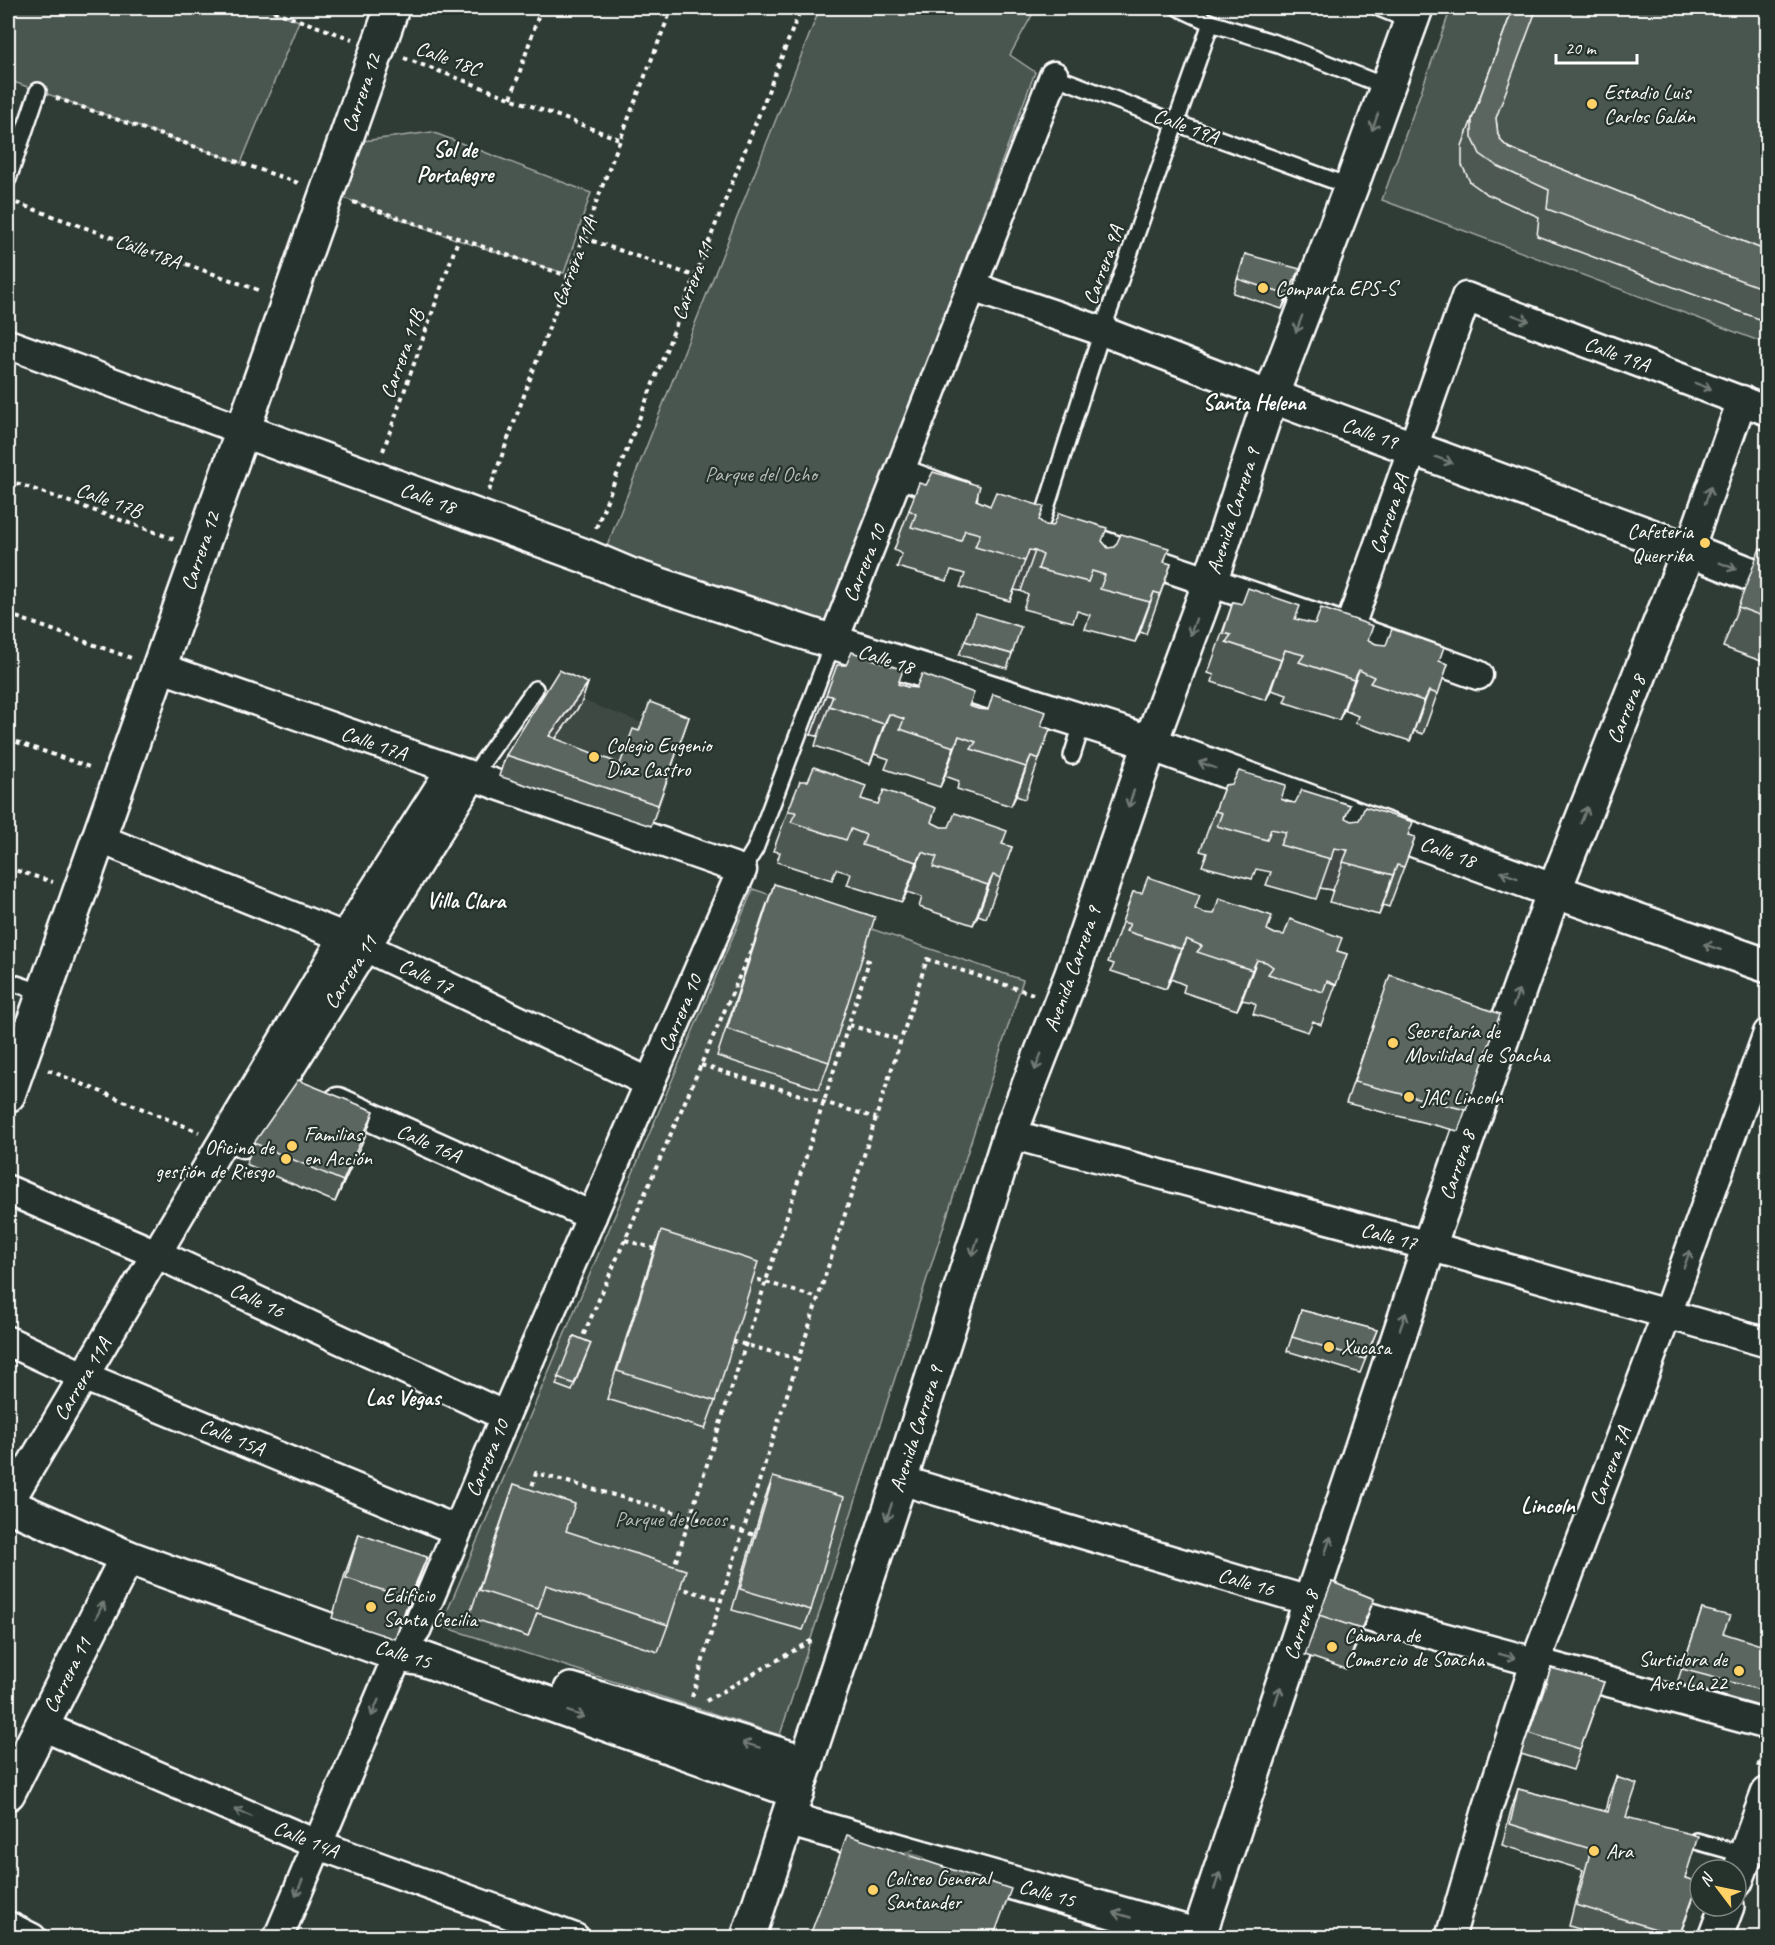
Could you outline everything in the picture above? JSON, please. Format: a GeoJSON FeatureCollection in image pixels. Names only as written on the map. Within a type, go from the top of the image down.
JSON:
{"type":"FeatureCollection","features":[{"type":"Feature","properties":{"kind":"street","name":"Carrera 12"},"geometry":{"type":"LineString","coordinates":[[8,1095],[392,8]]}},
{"type":"Feature","properties":{"kind":"street","name":"Avenida Carrera 9"},"geometry":{"type":"LineString","coordinates":[[748,1938],[900,1480],[1010,1134],[1072,974],[1150,744],[1210,582],[1271,396],[1351,187],[1413,14]]}},
{"type":"Feature","properties":{"kind":"street","name":"Carrera 10"},"geometry":{"type":"LineString","coordinates":[[833,642],[1054,76]]}},
{"type":"Feature","properties":{"kind":"street","name":"Calle 19"},"geometry":{"type":"LineString","coordinates":[[972,287],[1102,331],[1767,581]]}},
{"type":"Feature","properties":{"kind":"street","name":"Calle 19A"},"geometry":{"type":"LineString","coordinates":[[1466,297],[1754,405]]}},
{"type":"Feature","properties":{"kind":"street","name":"Carrera 8A"},"geometry":{"type":"LineString","coordinates":[[1349,629],[1466,297]]}},
{"type":"Feature","properties":{"kind":"street","name":"Calle 18"},"geometry":{"type":"LineString","coordinates":[[8,344],[585,556],[630,575],[1150,744],[1767,966]]}},
{"type":"Feature","properties":{"kind":"street","name":"Carrera 8"},"geometry":{"type":"LineString","coordinates":[[1200,1937],[1428,1246],[1554,891],[1689,550],[1754,405]]}},
{"type":"Feature","properties":{"kind":"street"},"geometry":{"type":"LineString","coordinates":[[900,473],[987,505]]}},
{"type":"Feature","properties":{"kind":"street"},"geometry":{"type":"LineString","coordinates":[[1030,520],[1478,675]]}},
{"type":"Feature","properties":{"kind":"street","name":"Calle 17A"},"geometry":{"type":"LineString","coordinates":[[159,668],[742,870]]}},
{"type":"Feature","properties":{"kind":"street","name":"Carrera 11"},"geometry":{"type":"LineString","coordinates":[[163,1257],[230,1145],[293,1081],[355,942],[461,773]]}},
{"type":"Feature","properties":{"kind":"street","name":"Calle 17"},"geometry":{"type":"LineString","coordinates":[[98,838],[355,942],[650,1083]]}},
{"type":"Feature","properties":{"kind":"street","name":"Carrera 10"},"geometry":{"type":"LineString","coordinates":[[278,1938],[399,1655],[417,1628],[505,1416],[742,870]]}},
{"type":"Feature","properties":{"kind":"street","name":"Carrera 7A"},"geometry":{"type":"LineString","coordinates":[[1450,1938],[1487,1810],[1535,1663],[1667,1314],[1767,1032]]}},
{"type":"Feature","properties":{"kind":"street","name":"Calle 16A"},"geometry":{"type":"LineString","coordinates":[[293,1081],[592,1216]]}},
{"type":"Feature","properties":{"kind":"street","name":"Calle 17"},"geometry":{"type":"LineString","coordinates":[[1010,1134],[1428,1246],[1767,1343]]}},
{"type":"Feature","properties":{"kind":"street","name":"Calle 16"},"geometry":{"type":"LineString","coordinates":[[8,1190],[163,1257],[505,1416]]}},
{"type":"Feature","properties":{"kind":"street","name":"Carrera 11A"},"geometry":{"type":"LineString","coordinates":[[8,1504],[83,1376],[163,1257]]}},
{"type":"Feature","properties":{"kind":"street","name":"Calle 15A"},"geometry":{"type":"LineString","coordinates":[[8,1341],[83,1376],[457,1530]]}},
{"type":"Feature","properties":{"kind":"street","name":"Calle 16"},"geometry":{"type":"LineString","coordinates":[[900,1480],[1309,1601],[1767,1725]]}},
{"type":"Feature","properties":{"kind":"street","name":"Calle 15"},"geometry":{"type":"LineString","coordinates":[[8,1504],[127,1557],[399,1655],[423,1659],[461,1674],[484,1668],[505,1670],[797,1791],[1200,1937]]}},
{"type":"Feature","properties":{"kind":"street","name":"Carrera 11"},"geometry":{"type":"LineString","coordinates":[[8,1793],[127,1557]]}},
{"type":"Feature","properties":{"kind":"street","name":"Calle 14A"},"geometry":{"type":"LineString","coordinates":[[42,1726],[316,1845],[575,1938]]}},
{"type":"Feature","properties":{"kind":"street"},"geometry":{"type":"LineString","coordinates":[[1745,1858],[1767,1794]]}},
{"type":"Feature","properties":{"kind":"street"},"geometry":{"type":"LineString","coordinates":[[1715,1938],[1722,1918]]}},
{"type":"Feature","properties":{"kind":"street"},"geometry":{"type":"LineString","coordinates":[[8,1926],[32,1938]]}},
{"type":"Feature","properties":{"kind":"lane"},"geometry":{"type":"LineString","coordinates":[[1179,8],[1211,23],[1278,44],[1387,87]]}},
{"type":"Feature","properties":{"kind":"lane"},"geometry":{"type":"LineString","coordinates":[[1379,8],[1413,14]]}},
{"type":"Feature","properties":{"kind":"lane","name":"Carrera 9A"},"geometry":{"type":"LineString","coordinates":[[1030,520],[1102,331],[1211,23]]}},
{"type":"Feature","properties":{"kind":"lane","name":"Calle 19A"},"geometry":{"type":"LineString","coordinates":[[1054,76],[1351,187]]}},
{"type":"Feature","properties":{"kind":"lane"},"geometry":{"type":"LineString","coordinates":[[8,179],[38,91]]}},
{"type":"Feature","properties":{"kind":"lane","name":"Carrera 10"},"geometry":{"type":"LineString","coordinates":[[742,870],[755,849],[833,642]]}},
{"type":"Feature","properties":{"kind":"lane","name":"Carrera 11"},"geometry":{"type":"LineString","coordinates":[[461,773],[535,689]]}},
{"type":"Feature","properties":{"kind":"lane"},"geometry":{"type":"LineString","coordinates":[[1072,756],[1083,721]]}},
{"type":"Feature","properties":{"kind":"lane"},"geometry":{"type":"LineString","coordinates":[[8,981],[44,993]]}},
{"type":"Feature","properties":{"kind":"lane"},"geometry":{"type":"LineString","coordinates":[[1696,1841],[1724,1858]]}},
{"type":"Feature","properties":{"kind":"path","name":"Calle 18C"},"geometry":{"type":"LineString","coordinates":[[265,8],[619,139]]}},
{"type":"Feature","properties":{"kind":"path"},"geometry":{"type":"LineString","coordinates":[[511,98],[541,8]]}},
{"type":"Feature","properties":{"kind":"path","name":"Carrera 11A"},"geometry":{"type":"LineString","coordinates":[[479,517],[619,139],[672,8]]}},
{"type":"Feature","properties":{"kind":"path","name":"Carrera 11"},"geometry":{"type":"LineString","coordinates":[[585,556],[801,8]]}},
{"type":"Feature","properties":{"kind":"path","name":"Calle 18A"},"geometry":{"type":"LineString","coordinates":[[8,200],[288,301]]}},
{"type":"Feature","properties":{"kind":"path"},"geometry":{"type":"LineString","coordinates":[[584,238],[694,276]]}},
{"type":"Feature","properties":{"kind":"path","name":"Carrera 11B"},"geometry":{"type":"LineString","coordinates":[[373,478],[458,240]]}},
{"type":"Feature","properties":{"kind":"path","name":"Calle 17B"},"geometry":{"type":"LineString","coordinates":[[8,480],[201,549]]}},
{"type":"Feature","properties":{"kind":"path"},"geometry":{"type":"LineString","coordinates":[[8,614],[159,668]]}},
{"type":"Feature","properties":{"kind":"path"},"geometry":{"type":"LineString","coordinates":[[8,739],[120,778]]}},
{"type":"Feature","properties":{"kind":"path"},"geometry":{"type":"LineString","coordinates":[[8,868],[80,890]]}},
{"type":"Feature","properties":{"kind":"path"},"geometry":{"type":"LineString","coordinates":[[579,1346],[753,945]]}},
{"type":"Feature","properties":{"kind":"path"},"geometry":{"type":"LineString","coordinates":[[672,1573],[869,961],[861,959]]}},
{"type":"Feature","properties":{"kind":"path"},"geometry":{"type":"LineString","coordinates":[[691,1700],[742,1532],[927,959],[1042,996]]}},
{"type":"Feature","properties":{"kind":"path"},"geometry":{"type":"LineString","coordinates":[[849,1025],[901,1040]]}},
{"type":"Feature","properties":{"kind":"path"},"geometry":{"type":"LineString","coordinates":[[20,1059],[230,1145]]}},
{"type":"Feature","properties":{"kind":"path"},"geometry":{"type":"LineString","coordinates":[[701,1065],[876,1118]]}},
{"type":"Feature","properties":{"kind":"path"},"geometry":{"type":"LineString","coordinates":[[625,1240],[668,1253]]}},
{"type":"Feature","properties":{"kind":"path"},"geometry":{"type":"LineString","coordinates":[[744,1275],[818,1298]]}},
{"type":"Feature","properties":{"kind":"path"},"geometry":{"type":"LineString","coordinates":[[732,1341],[798,1359]]}},
{"type":"Feature","properties":{"kind":"path"},"geometry":{"type":"LineString","coordinates":[[529,1496],[536,1473],[754,1535]]}},
{"type":"Feature","properties":{"kind":"path"},"geometry":{"type":"LineString","coordinates":[[668,1584],[721,1600]]}},
{"type":"Feature","properties":{"kind":"path"},"geometry":{"type":"LineString","coordinates":[[697,1706],[817,1638]]}},
{"type":"Feature","properties":{"kind":"shaded area","name":"Colegio Eugenio Díaz Castro"},"geometry":{"type":"Polygon","coordinates":[[[553,689],[684,739],[653,827],[499,776],[553,689]]]}},
{"type":"Feature","properties":{"kind":"green space"},"geometry":{"type":"Polygon","coordinates":[[[8,8],[265,8],[299,21],[241,163],[8,80],[8,8]]]}},
{"type":"Feature","properties":{"kind":"green space","name":"Parque del Ocho"},"geometry":{"type":"Polygon","coordinates":[[[820,8],[1036,8],[1010,55],[1035,72],[829,627],[605,551],[820,8]]]}},
{"type":"Feature","properties":{"kind":"green space","name":"Estadio Luis Carlos Galán"},"geometry":{"type":"Polygon","coordinates":[[[1451,8],[1767,8],[1767,344],[1382,200],[1451,8]]]}},
{"type":"Feature","properties":{"kind":"green space"},"geometry":{"type":"Polygon","coordinates":[[[432,132],[591,193],[564,273],[458,240],[341,197],[363,141],[432,132]]]}},
{"type":"Feature","properties":{"kind":"green space","name":"Parque de Locos"},"geometry":{"type":"Polygon","coordinates":[[[753,889],[1023,980],[780,1735],[441,1626],[753,889]]]}},
{"type":"Feature","properties":{"kind":"building"},"geometry":{"type":"Polygon","coordinates":[[[1513,8],[1537,8],[1496,118],[1498,135],[1503,143],[1509,148],[1767,251],[1767,290],[1547,209],[1549,190],[1497,166],[1480,154],[1472,137],[1472,119],[1513,8]]]}},
{"type":"Feature","properties":{"kind":"building"},"geometry":{"type":"Polygon","coordinates":[[[1245,254],[1300,269],[1287,295],[1238,279],[1245,254]]]}},
{"type":"Feature","properties":{"kind":"building"},"geometry":{"type":"Polygon","coordinates":[[[933,472],[980,486],[976,500],[990,506],[996,492],[1044,507],[1039,520],[1045,525],[1053,526],[1059,513],[1107,528],[1102,541],[1108,548],[1115,547],[1121,534],[1169,548],[1164,562],[1171,564],[1160,594],[1154,592],[1150,602],[1100,589],[1105,575],[1092,571],[1088,582],[1038,569],[1043,555],[1029,550],[1025,561],[975,547],[980,534],[965,530],[961,541],[911,527],[916,514],[909,510],[919,483],[926,485],[933,472]]]}},
{"type":"Feature","properties":{"kind":"building"},"geometry":{"type":"Polygon","coordinates":[[[1760,548],[1767,552],[1767,618],[1738,607],[1760,548]]]}},
{"type":"Feature","properties":{"kind":"building"},"geometry":{"type":"Polygon","coordinates":[[[1248,588],[1300,606],[1295,619],[1315,624],[1321,608],[1373,626],[1368,640],[1376,644],[1386,645],[1392,629],[1444,647],[1439,661],[1448,664],[1438,694],[1429,691],[1424,701],[1370,683],[1374,677],[1359,670],[1354,680],[1299,662],[1304,655],[1285,650],[1281,660],[1226,642],[1231,635],[1223,633],[1233,602],[1242,604],[1248,588]]]}},
{"type":"Feature","properties":{"kind":"building"},"geometry":{"type":"Polygon","coordinates":[[[976,613],[1021,627],[1012,654],[965,641],[976,613]]]}},
{"type":"Feature","properties":{"kind":"building"},"geometry":{"type":"Polygon","coordinates":[[[852,652],[903,670],[898,684],[916,688],[922,674],[974,693],[969,706],[978,709],[988,710],[993,694],[1046,712],[1041,726],[1050,729],[1039,759],[1031,756],[1026,767],[971,749],[976,742],[959,736],[954,747],[900,729],[904,719],[889,714],[884,724],[829,706],[833,696],[826,695],[837,665],[846,665],[852,652]]]}},
{"type":"Feature","properties":{"kind":"building"},"geometry":{"type":"Polygon","coordinates":[[[559,670],[588,683],[549,736],[620,764],[633,729],[639,731],[650,702],[689,717],[658,805],[506,755],[559,670]]]}},
{"type":"Feature","properties":{"kind":"building"},"geometry":{"type":"Polygon","coordinates":[[[814,767],[866,786],[861,799],[878,804],[884,790],[936,808],[931,822],[941,827],[949,827],[955,813],[1007,831],[1002,844],[1012,847],[1001,878],[993,875],[988,885],[933,867],[937,857],[922,852],[917,862],[862,845],[866,835],[851,829],[846,840],[791,822],[796,812],[788,811],[800,781],[808,781],[814,767]]]}},
{"type":"Feature","properties":{"kind":"building"},"geometry":{"type":"Polygon","coordinates":[[[1239,771],[1286,785],[1281,799],[1288,802],[1295,803],[1302,790],[1350,805],[1345,818],[1351,821],[1359,820],[1365,807],[1413,822],[1408,835],[1415,837],[1404,867],[1397,865],[1393,875],[1343,862],[1348,850],[1334,848],[1331,859],[1280,845],[1286,832],[1271,829],[1267,840],[1217,826],[1222,813],[1215,811],[1225,785],[1232,784],[1239,771]]]}},
{"type":"Feature","properties":{"kind":"building"},"geometry":{"type":"Polygon","coordinates":[[[1148,877],[1200,895],[1195,909],[1204,913],[1214,914],[1219,898],[1272,916],[1267,930],[1275,934],[1284,935],[1290,919],[1342,938],[1337,951],[1347,954],[1336,985],[1327,981],[1323,992],[1268,974],[1273,967],[1266,962],[1257,960],[1252,970],[1197,952],[1202,946],[1186,939],[1181,949],[1126,931],[1130,924],[1122,922],[1133,892],[1142,893],[1148,877]]]}},
{"type":"Feature","properties":{"kind":"building"},"geometry":{"type":"Polygon","coordinates":[[[774,884],[875,917],[829,1062],[727,1029],[774,884]]]}},
{"type":"Feature","properties":{"kind":"building"},"geometry":{"type":"Polygon","coordinates":[[[1390,975],[1500,1014],[1466,1110],[1354,1082],[1390,975]]]}},
{"type":"Feature","properties":{"kind":"building"},"geometry":{"type":"Polygon","coordinates":[[[298,1080],[374,1111],[343,1181],[254,1143],[298,1080]]]}},
{"type":"Feature","properties":{"kind":"building"},"geometry":{"type":"Polygon","coordinates":[[[661,1231],[758,1262],[715,1401],[617,1371],[661,1231]]]}},
{"type":"Feature","properties":{"kind":"building"},"geometry":{"type":"Polygon","coordinates":[[[1301,1310],[1377,1330],[1365,1359],[1292,1337],[1301,1310]]]}},
{"type":"Feature","properties":{"kind":"building"},"geometry":{"type":"Polygon","coordinates":[[[574,1336],[591,1343],[574,1384],[558,1377],[574,1336]]]}},
{"type":"Feature","properties":{"kind":"building"},"geometry":{"type":"Polygon","coordinates":[[[773,1477],[844,1497],[811,1610],[740,1589],[773,1477]]]}},
{"type":"Feature","properties":{"kind":"building"},"geometry":{"type":"Polygon","coordinates":[[[514,1484],[575,1504],[566,1531],[686,1570],[668,1625],[546,1585],[538,1609],[479,1590],[514,1484]]]}},
{"type":"Feature","properties":{"kind":"building"},"geometry":{"type":"Polygon","coordinates":[[[359,1534],[427,1557],[409,1599],[346,1578],[359,1534]]]}},
{"type":"Feature","properties":{"kind":"building"},"geometry":{"type":"Polygon","coordinates":[[[1332,1582],[1374,1599],[1361,1629],[1319,1615],[1332,1582]]]}},
{"type":"Feature","properties":{"kind":"building"},"geometry":{"type":"Polygon","coordinates":[[[1702,1609],[1730,1616],[1723,1633],[1767,1647],[1767,1681],[1764,1691],[1682,1669],[1702,1609]]]}},
{"type":"Feature","properties":{"kind":"building"},"geometry":{"type":"Polygon","coordinates":[[[1551,1668],[1604,1682],[1580,1749],[1529,1733],[1551,1668]]]}},
{"type":"Feature","properties":{"kind":"building"},"geometry":{"type":"Polygon","coordinates":[[[1616,1777],[1637,1784],[1626,1817],[1698,1836],[1691,1858],[1688,1858],[1685,1878],[1688,1879],[1688,1912],[1679,1936],[1576,1905],[1591,1849],[1510,1824],[1518,1789],[1608,1812],[1616,1777]]]}},
{"type":"Feature","properties":{"kind":"building","name":"Coliseo General Santander"},"geometry":{"type":"Polygon","coordinates":[[[847,1835],[1011,1889],[993,1938],[809,1938],[847,1835]]]}},
{"type":"Feature","properties":{"kind":"place","name":"Estadio Luis Carlos Galán"},"geometry":{"type":"Point","coordinates":[1592,104]}},
{"type":"Feature","properties":{"kind":"place","name":"Comparta EPS-S"},"geometry":{"type":"Point","coordinates":[1263,288]}},
{"type":"Feature","properties":{"kind":"place","name":"Cafeteria Querrika"},"geometry":{"type":"Point","coordinates":[1705,543]}},
{"type":"Feature","properties":{"kind":"place","name":"Colegio Eugenio Díaz Castro"},"geometry":{"type":"Point","coordinates":[594,757]}},
{"type":"Feature","properties":{"kind":"place","name":"Secretaría de Movilidad de Soacha"},"geometry":{"type":"Point","coordinates":[1393,1043]}},
{"type":"Feature","properties":{"kind":"place","name":"JAC Lincoln"},"geometry":{"type":"Point","coordinates":[1409,1097]}},
{"type":"Feature","properties":{"kind":"place","name":"Familias en Acción"},"geometry":{"type":"Point","coordinates":[292,1146]}},
{"type":"Feature","properties":{"kind":"place","name":"Oficina de gestión de Riesgo"},"geometry":{"type":"Point","coordinates":[286,1159]}},
{"type":"Feature","properties":{"kind":"place","name":"Xucasa"},"geometry":{"type":"Point","coordinates":[1329,1347]}},
{"type":"Feature","properties":{"kind":"place","name":"Edificio Santa Cecilia"},"geometry":{"type":"Point","coordinates":[371,1607]}},
{"type":"Feature","properties":{"kind":"place","name":"Càmara de Comercio de Soacha"},"geometry":{"type":"Point","coordinates":[1332,1647]}},
{"type":"Feature","properties":{"kind":"place","name":"Surtidora de Aves La 22"},"geometry":{"type":"Point","coordinates":[1739,1671]}},
{"type":"Feature","properties":{"kind":"place","name":"Ara"},"geometry":{"type":"Point","coordinates":[1594,1851]}},
{"type":"Feature","properties":{"kind":"place","name":"Coliseo General Santander"},"geometry":{"type":"Point","coordinates":[873,1890]}},
{"type":"Feature","properties":{"kind":"district","name":"Sol de Portalegre"},"geometry":{"type":"Point","coordinates":[455,162]}},
{"type":"Feature","properties":{"kind":"district","name":"Santa Helena"},"geometry":{"type":"Point","coordinates":[1254,403]}},
{"type":"Feature","properties":{"kind":"district","name":"Villa Clara"},"geometry":{"type":"Point","coordinates":[466,901]}},
{"type":"Feature","properties":{"kind":"district","name":"Las Vegas"},"geometry":{"type":"Point","coordinates":[403,1398]}},
{"type":"Feature","properties":{"kind":"district","name":"Lincoln"},"geometry":{"type":"Point","coordinates":[1548,1506]}}]}
